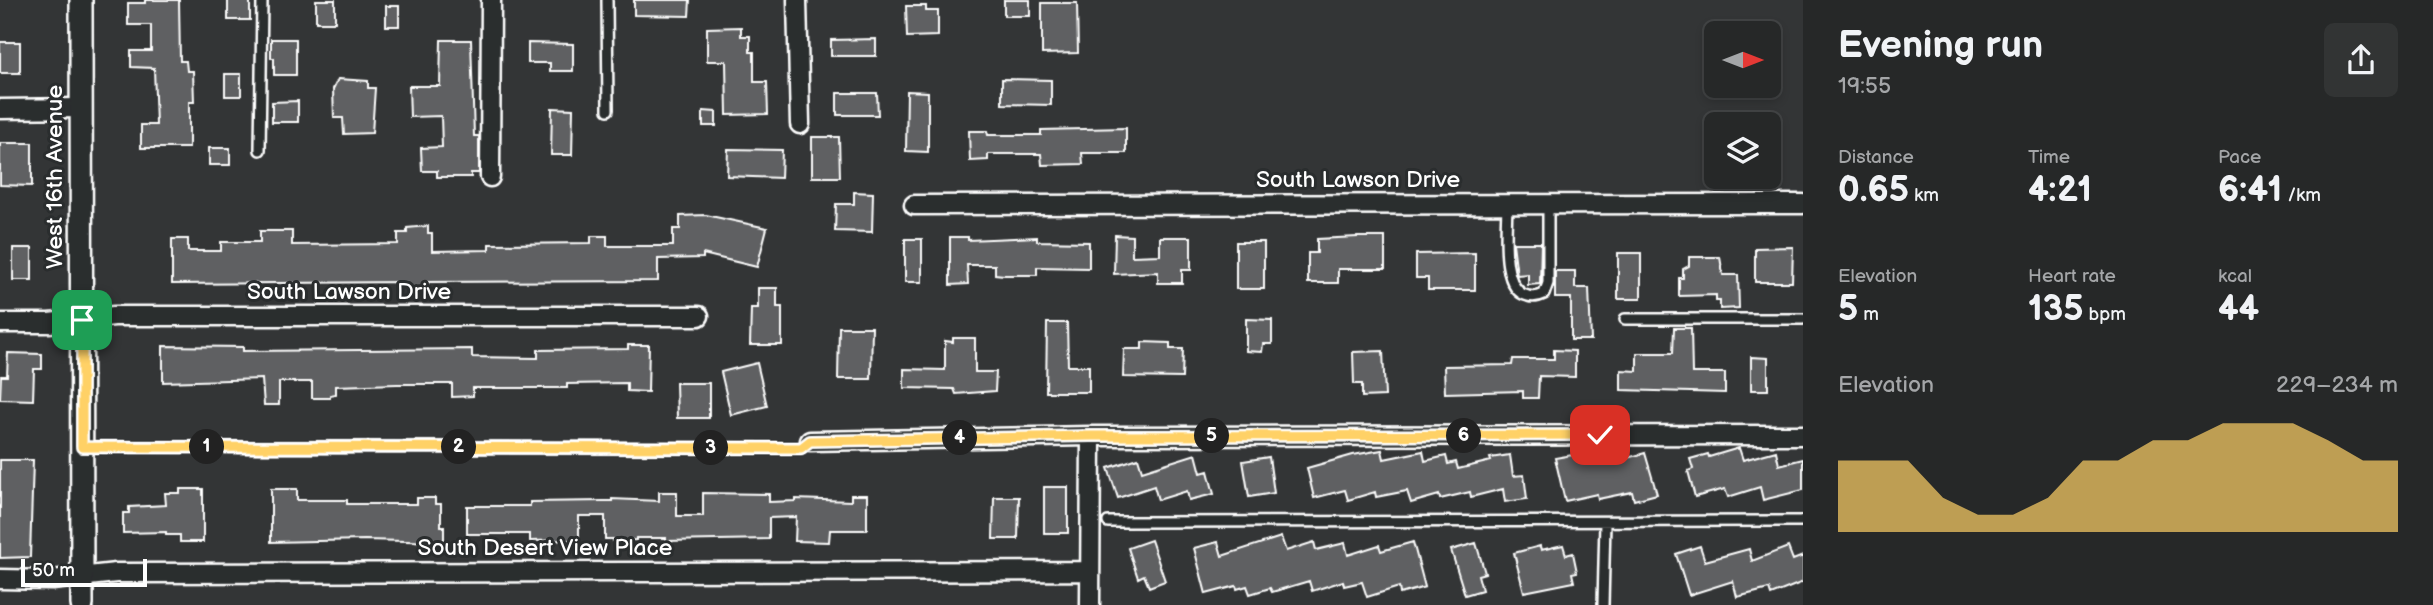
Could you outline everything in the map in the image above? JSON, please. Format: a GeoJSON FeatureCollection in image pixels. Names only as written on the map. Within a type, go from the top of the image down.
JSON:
{"type":"FeatureCollection","features":[{"type":"Feature","properties":{"kind":"street","name":"West 16th Avenue"},"geometry":{"type":"LineString","coordinates":[[81,0],[82,605]]}},
{"type":"Feature","properties":{"kind":"street"},"geometry":{"type":"LineString","coordinates":[[491,0],[491,177]]}},
{"type":"Feature","properties":{"kind":"street"},"geometry":{"type":"LineString","coordinates":[[797,0],[800,124]]}},
{"type":"Feature","properties":{"kind":"street"},"geometry":{"type":"LineString","coordinates":[[0,108],[82,108]]}},
{"type":"Feature","properties":{"kind":"street","name":"South Lawson Drive"},"geometry":{"type":"LineString","coordinates":[[914,205],[1803,204]]}},
{"type":"Feature","properties":{"kind":"street","name":"South Lawson Drive"},"geometry":{"type":"LineString","coordinates":[[0,323],[49,323],[114,316],[699,316]]}},
{"type":"Feature","properties":{"kind":"street"},"geometry":{"type":"LineString","coordinates":[[810,441],[1091,436],[1803,435]]}},
{"type":"Feature","properties":{"kind":"street"},"geometry":{"type":"LineString","coordinates":[[1090,605],[1091,436]]}},
{"type":"Feature","properties":{"kind":"street","name":"South Desert View Place"},"geometry":{"type":"LineString","coordinates":[[0,579],[52,580],[82,575],[158,573],[1090,571]]}},
{"type":"Feature","properties":{"kind":"lane"},"geometry":{"type":"LineString","coordinates":[[260,150],[262,0]]}},
{"type":"Feature","properties":{"kind":"lane"},"geometry":{"type":"LineString","coordinates":[[607,0],[608,110]]}},
{"type":"Feature","properties":{"kind":"lane"},"geometry":{"type":"LineString","coordinates":[[1507,204],[1507,268],[1511,283],[1522,295],[1536,297],[1544,294],[1548,283],[1548,204]]}},
{"type":"Feature","properties":{"kind":"lane"},"geometry":{"type":"LineString","coordinates":[[1625,319],[1803,319]]}},
{"type":"Feature","properties":{"kind":"lane"},"geometry":{"type":"LineString","coordinates":[[82,447],[801,448],[810,441]]}},
{"type":"Feature","properties":{"kind":"lane"},"geometry":{"type":"LineString","coordinates":[[1108,522],[1803,521]]}},
{"type":"Feature","properties":{"kind":"lane"},"geometry":{"type":"LineString","coordinates":[[1603,605],[1605,522]]}},
{"type":"Feature","properties":{"kind":"building"},"geometry":{"type":"Polygon","coordinates":[[[145,0],[179,0],[180,61],[186,61],[187,71],[193,71],[194,102],[189,102],[189,148],[141,148],[141,125],[156,125],[154,68],[131,67],[131,51],[151,51],[151,25],[128,25],[128,3],[145,3],[145,0]]]}},
{"type":"Feature","properties":{"kind":"building"},"geometry":{"type":"Polygon","coordinates":[[[228,0],[250,0],[250,20],[228,20],[228,0]]]}},
{"type":"Feature","properties":{"kind":"building"},"geometry":{"type":"Polygon","coordinates":[[[316,0],[335,0],[335,22],[316,22],[316,0]]]}},
{"type":"Feature","properties":{"kind":"building"},"geometry":{"type":"Polygon","coordinates":[[[634,0],[690,0],[689,16],[634,15],[634,0]]]}},
{"type":"Feature","properties":{"kind":"building"},"geometry":{"type":"Polygon","coordinates":[[[1004,0],[1030,0],[1030,16],[1004,16],[1004,0]]]}},
{"type":"Feature","properties":{"kind":"building"},"geometry":{"type":"Polygon","coordinates":[[[1042,3],[1077,3],[1078,53],[1042,54],[1042,3]]]}},
{"type":"Feature","properties":{"kind":"building"},"geometry":{"type":"Polygon","coordinates":[[[386,6],[399,6],[399,26],[386,26],[386,6]]]}},
{"type":"Feature","properties":{"kind":"building"},"geometry":{"type":"Polygon","coordinates":[[[906,6],[926,6],[926,11],[938,11],[938,36],[907,37],[906,6]]]}},
{"type":"Feature","properties":{"kind":"building"},"geometry":{"type":"Polygon","coordinates":[[[741,27],[741,36],[750,36],[750,52],[754,52],[754,82],[767,82],[768,114],[727,115],[726,61],[707,61],[707,28],[741,27]]]}},
{"type":"Feature","properties":{"kind":"building"},"geometry":{"type":"Polygon","coordinates":[[[271,39],[296,39],[296,75],[274,75],[271,39]]]}},
{"type":"Feature","properties":{"kind":"building"},"geometry":{"type":"Polygon","coordinates":[[[876,39],[876,56],[831,56],[831,40],[876,39]]]}},
{"type":"Feature","properties":{"kind":"building"},"geometry":{"type":"Polygon","coordinates":[[[441,40],[471,40],[474,136],[479,136],[479,173],[471,173],[471,177],[437,177],[437,171],[422,171],[421,148],[442,147],[441,116],[410,117],[409,86],[440,86],[441,40]]]}},
{"type":"Feature","properties":{"kind":"building"},"geometry":{"type":"Polygon","coordinates":[[[0,42],[20,42],[20,73],[0,73],[0,42]]]}},
{"type":"Feature","properties":{"kind":"building"},"geometry":{"type":"Polygon","coordinates":[[[528,43],[573,44],[573,71],[550,71],[550,63],[528,63],[528,43]]]}},
{"type":"Feature","properties":{"kind":"building"},"geometry":{"type":"Polygon","coordinates":[[[225,74],[241,74],[241,96],[225,96],[225,74]]]}},
{"type":"Feature","properties":{"kind":"building"},"geometry":{"type":"Polygon","coordinates":[[[338,79],[368,81],[368,88],[375,88],[372,133],[344,134],[343,118],[334,118],[333,89],[338,79]]]}},
{"type":"Feature","properties":{"kind":"building"},"geometry":{"type":"Polygon","coordinates":[[[1002,79],[1051,80],[1051,105],[1002,104],[1002,79]]]}},
{"type":"Feature","properties":{"kind":"building"},"geometry":{"type":"Polygon","coordinates":[[[907,91],[928,92],[928,152],[906,151],[907,91]]]}},
{"type":"Feature","properties":{"kind":"building"},"geometry":{"type":"Polygon","coordinates":[[[837,93],[877,93],[878,115],[837,115],[837,93]]]}},
{"type":"Feature","properties":{"kind":"building"},"geometry":{"type":"Polygon","coordinates":[[[298,101],[298,122],[272,122],[272,102],[298,101]]]}},
{"type":"Feature","properties":{"kind":"building"},"geometry":{"type":"Polygon","coordinates":[[[552,108],[573,109],[572,155],[551,155],[552,108]]]}},
{"type":"Feature","properties":{"kind":"building"},"geometry":{"type":"Polygon","coordinates":[[[703,111],[716,112],[716,126],[703,126],[703,111]]]}},
{"type":"Feature","properties":{"kind":"building"},"geometry":{"type":"Polygon","coordinates":[[[1126,128],[1126,153],[1082,153],[1083,164],[1042,165],[1041,154],[988,154],[988,160],[970,161],[969,131],[987,131],[988,135],[1041,135],[1041,130],[1126,128]]]}},
{"type":"Feature","properties":{"kind":"building"},"geometry":{"type":"Polygon","coordinates":[[[812,137],[839,137],[840,177],[812,177],[812,137]]]}},
{"type":"Feature","properties":{"kind":"building"},"geometry":{"type":"Polygon","coordinates":[[[0,143],[32,143],[32,186],[0,185],[0,143]]]}},
{"type":"Feature","properties":{"kind":"building"},"geometry":{"type":"Polygon","coordinates":[[[209,148],[230,148],[230,165],[209,165],[209,148]]]}},
{"type":"Feature","properties":{"kind":"building"},"geometry":{"type":"Polygon","coordinates":[[[728,149],[782,150],[781,178],[727,176],[728,149]]]}},
{"type":"Feature","properties":{"kind":"building"},"geometry":{"type":"Polygon","coordinates":[[[854,192],[873,193],[872,232],[835,231],[836,204],[854,204],[854,192]]]}},
{"type":"Feature","properties":{"kind":"building"},"geometry":{"type":"Polygon","coordinates":[[[706,215],[767,228],[757,267],[703,254],[703,258],[658,259],[658,281],[428,282],[428,287],[406,287],[406,282],[172,284],[172,239],[188,239],[188,251],[221,251],[221,242],[260,242],[260,231],[292,231],[292,245],[398,244],[398,233],[407,233],[407,228],[428,226],[428,233],[432,233],[432,251],[489,250],[489,244],[591,243],[591,236],[607,236],[607,246],[673,246],[673,229],[680,229],[680,216],[706,215]]]}},
{"type":"Feature","properties":{"kind":"building"},"geometry":{"type":"Polygon","coordinates":[[[1115,235],[1132,236],[1132,256],[1160,255],[1160,237],[1191,237],[1191,270],[1182,270],[1182,283],[1158,283],[1158,272],[1114,274],[1115,235]]]}},
{"type":"Feature","properties":{"kind":"building"},"geometry":{"type":"Polygon","coordinates":[[[950,237],[968,237],[968,240],[1037,237],[1037,241],[1089,242],[1089,268],[1037,267],[1037,275],[1004,275],[995,274],[995,265],[967,265],[968,284],[950,285],[950,237]]]}},
{"type":"Feature","properties":{"kind":"building"},"geometry":{"type":"Polygon","coordinates":[[[1385,237],[1385,269],[1338,269],[1338,283],[1308,283],[1308,253],[1317,253],[1317,239],[1385,237]]]}},
{"type":"Feature","properties":{"kind":"building"},"geometry":{"type":"Polygon","coordinates":[[[905,239],[922,239],[922,282],[905,282],[905,239]]]}},
{"type":"Feature","properties":{"kind":"building"},"geometry":{"type":"Polygon","coordinates":[[[1236,242],[1264,242],[1264,289],[1236,289],[1236,242]]]}},
{"type":"Feature","properties":{"kind":"building"},"geometry":{"type":"Polygon","coordinates":[[[1513,243],[1541,243],[1540,284],[1528,285],[1528,274],[1517,275],[1513,243]]]}},
{"type":"Feature","properties":{"kind":"building"},"geometry":{"type":"Polygon","coordinates":[[[1793,247],[1792,282],[1755,282],[1755,248],[1793,247]]]}},
{"type":"Feature","properties":{"kind":"building"},"geometry":{"type":"Polygon","coordinates":[[[13,248],[32,248],[32,280],[13,280],[13,248]]]}},
{"type":"Feature","properties":{"kind":"building"},"geometry":{"type":"Polygon","coordinates":[[[1475,253],[1475,290],[1428,290],[1428,278],[1416,278],[1416,254],[1475,253]]]}},
{"type":"Feature","properties":{"kind":"building"},"geometry":{"type":"Polygon","coordinates":[[[1618,253],[1641,253],[1641,299],[1618,299],[1618,253]]]}},
{"type":"Feature","properties":{"kind":"building"},"geometry":{"type":"Polygon","coordinates":[[[1689,257],[1720,257],[1723,275],[1738,275],[1739,308],[1720,309],[1720,301],[1716,301],[1716,295],[1679,296],[1679,278],[1683,278],[1683,269],[1689,266],[1689,257]]]}},
{"type":"Feature","properties":{"kind":"building"},"geometry":{"type":"Polygon","coordinates":[[[1555,271],[1575,271],[1575,288],[1589,288],[1591,340],[1571,340],[1571,298],[1555,298],[1555,271]]]}},
{"type":"Feature","properties":{"kind":"building"},"geometry":{"type":"Polygon","coordinates":[[[758,288],[777,288],[777,307],[782,307],[782,345],[750,345],[751,308],[758,308],[758,288]]]}},
{"type":"Feature","properties":{"kind":"building"},"geometry":{"type":"Polygon","coordinates":[[[1246,319],[1272,320],[1272,344],[1263,344],[1262,352],[1246,351],[1246,319]]]}},
{"type":"Feature","properties":{"kind":"building"},"geometry":{"type":"Polygon","coordinates":[[[1047,323],[1067,323],[1068,366],[1089,366],[1089,392],[1046,392],[1047,323]]]}},
{"type":"Feature","properties":{"kind":"building"},"geometry":{"type":"Polygon","coordinates":[[[839,327],[872,327],[871,379],[838,379],[839,327]]]}},
{"type":"Feature","properties":{"kind":"building"},"geometry":{"type":"Polygon","coordinates":[[[1674,328],[1691,328],[1692,373],[1725,373],[1725,393],[1621,390],[1621,370],[1637,371],[1637,353],[1673,353],[1674,328]]]}},
{"type":"Feature","properties":{"kind":"building"},"geometry":{"type":"Polygon","coordinates":[[[953,338],[975,338],[975,372],[996,372],[995,391],[956,394],[954,389],[904,388],[904,369],[945,370],[945,341],[953,342],[953,338]]]}},
{"type":"Feature","properties":{"kind":"building"},"geometry":{"type":"Polygon","coordinates":[[[1142,342],[1170,343],[1170,349],[1183,349],[1182,378],[1123,377],[1124,349],[1142,349],[1142,342]]]}},
{"type":"Feature","properties":{"kind":"building"},"geometry":{"type":"Polygon","coordinates":[[[628,345],[649,345],[648,392],[627,391],[627,383],[567,384],[567,388],[473,388],[473,396],[452,397],[452,384],[397,384],[336,386],[336,394],[330,395],[330,398],[312,398],[312,382],[279,382],[279,405],[264,405],[262,379],[163,382],[163,346],[243,347],[243,351],[472,349],[472,357],[538,358],[538,350],[628,349],[628,345]]]}},
{"type":"Feature","properties":{"kind":"building"},"geometry":{"type":"Polygon","coordinates":[[[1554,350],[1575,351],[1575,377],[1539,376],[1538,398],[1523,398],[1523,391],[1445,393],[1444,366],[1512,365],[1513,359],[1554,359],[1554,350]]]}},
{"type":"Feature","properties":{"kind":"building"},"geometry":{"type":"Polygon","coordinates":[[[1383,351],[1385,396],[1362,397],[1362,384],[1354,384],[1353,352],[1383,351]]]}},
{"type":"Feature","properties":{"kind":"building"},"geometry":{"type":"Polygon","coordinates":[[[8,353],[42,354],[42,369],[34,369],[33,400],[0,399],[1,376],[7,376],[8,353]]]}},
{"type":"Feature","properties":{"kind":"building"},"geometry":{"type":"Polygon","coordinates":[[[1751,357],[1768,358],[1768,390],[1751,390],[1751,357]]]}},
{"type":"Feature","properties":{"kind":"building"},"geometry":{"type":"Polygon","coordinates":[[[757,363],[767,406],[731,415],[721,372],[757,363]]]}},
{"type":"Feature","properties":{"kind":"building"},"geometry":{"type":"Polygon","coordinates":[[[676,383],[709,383],[709,418],[677,418],[676,383]]]}},
{"type":"Feature","properties":{"kind":"building"},"geometry":{"type":"Polygon","coordinates":[[[1613,448],[1616,461],[1645,453],[1657,494],[1634,500],[1632,492],[1598,499],[1597,494],[1565,501],[1555,458],[1613,448]]]}},
{"type":"Feature","properties":{"kind":"building"},"geometry":{"type":"Polygon","coordinates":[[[1739,448],[1743,460],[1776,451],[1779,465],[1803,459],[1803,490],[1763,500],[1760,487],[1728,497],[1725,489],[1695,497],[1688,471],[1693,469],[1690,459],[1708,454],[1709,457],[1739,448]]]}},
{"type":"Feature","properties":{"kind":"building"},"geometry":{"type":"Polygon","coordinates":[[[1382,450],[1384,459],[1423,451],[1425,461],[1446,456],[1448,464],[1456,462],[1458,469],[1491,461],[1490,458],[1510,455],[1513,476],[1524,475],[1527,499],[1505,502],[1503,489],[1471,497],[1470,492],[1440,499],[1439,495],[1411,503],[1407,491],[1376,497],[1375,492],[1348,500],[1345,490],[1314,498],[1307,468],[1382,450]]]}},
{"type":"Feature","properties":{"kind":"building"},"geometry":{"type":"Polygon","coordinates":[[[1196,454],[1201,473],[1208,471],[1214,494],[1189,500],[1187,491],[1158,500],[1154,486],[1118,498],[1108,468],[1138,458],[1142,471],[1196,454]]]}},
{"type":"Feature","properties":{"kind":"building"},"geometry":{"type":"Polygon","coordinates":[[[1269,457],[1274,493],[1249,497],[1243,461],[1269,457]]]}},
{"type":"Feature","properties":{"kind":"building"},"geometry":{"type":"Polygon","coordinates":[[[0,460],[33,460],[30,557],[0,558],[0,460]]]}},
{"type":"Feature","properties":{"kind":"building"},"geometry":{"type":"Polygon","coordinates":[[[1044,487],[1068,487],[1068,533],[1044,533],[1044,487]]]}},
{"type":"Feature","properties":{"kind":"building"},"geometry":{"type":"Polygon","coordinates":[[[180,489],[203,489],[203,542],[180,542],[180,535],[166,535],[166,532],[123,533],[123,513],[129,513],[129,507],[166,505],[165,493],[180,493],[180,489]]]}},
{"type":"Feature","properties":{"kind":"building"},"geometry":{"type":"Polygon","coordinates":[[[271,489],[297,489],[297,500],[347,500],[347,504],[417,504],[417,498],[435,498],[435,504],[441,504],[444,542],[271,542],[271,489]]]}},
{"type":"Feature","properties":{"kind":"building"},"geometry":{"type":"Polygon","coordinates":[[[659,492],[677,492],[677,516],[703,516],[703,493],[769,494],[769,502],[796,499],[851,501],[851,495],[867,495],[867,530],[830,530],[829,542],[795,541],[796,517],[769,518],[769,539],[666,541],[666,538],[636,538],[613,541],[605,539],[605,516],[579,516],[579,540],[530,541],[530,534],[467,534],[467,506],[530,506],[530,502],[612,499],[659,501],[659,492]]]}},
{"type":"Feature","properties":{"kind":"building"},"geometry":{"type":"Polygon","coordinates":[[[994,497],[1019,497],[1018,539],[993,539],[994,497]]]}},
{"type":"Feature","properties":{"kind":"building"},"geometry":{"type":"Polygon","coordinates":[[[1281,537],[1286,551],[1314,542],[1316,550],[1345,543],[1348,555],[1379,545],[1381,551],[1413,542],[1425,587],[1400,594],[1399,587],[1367,597],[1362,582],[1344,586],[1343,581],[1312,591],[1309,581],[1272,592],[1270,588],[1250,594],[1247,586],[1237,589],[1236,586],[1206,594],[1194,548],[1218,542],[1222,556],[1281,537]]]}},
{"type":"Feature","properties":{"kind":"building"},"geometry":{"type":"Polygon","coordinates":[[[1151,540],[1165,581],[1149,587],[1144,575],[1138,578],[1128,548],[1151,540]]]}},
{"type":"Feature","properties":{"kind":"building"},"geometry":{"type":"Polygon","coordinates":[[[1476,543],[1485,573],[1478,575],[1482,590],[1465,595],[1451,550],[1476,543]]]}},
{"type":"Feature","properties":{"kind":"building"},"geometry":{"type":"Polygon","coordinates":[[[1563,545],[1566,555],[1573,553],[1577,572],[1572,573],[1574,582],[1524,592],[1514,553],[1540,546],[1541,550],[1563,545]]]}},
{"type":"Feature","properties":{"kind":"building"},"geometry":{"type":"Polygon","coordinates":[[[1700,546],[1705,561],[1749,549],[1752,561],[1788,547],[1793,560],[1803,556],[1803,582],[1771,595],[1769,589],[1737,597],[1733,581],[1689,595],[1676,554],[1700,546]]]}},
{"type":"Feature","properties":{"kind":"route"},"geometry":{"type":"LineString","coordinates":[[82,320],[82,447],[801,448],[810,441],[1091,436],[1600,435]]}}]}
